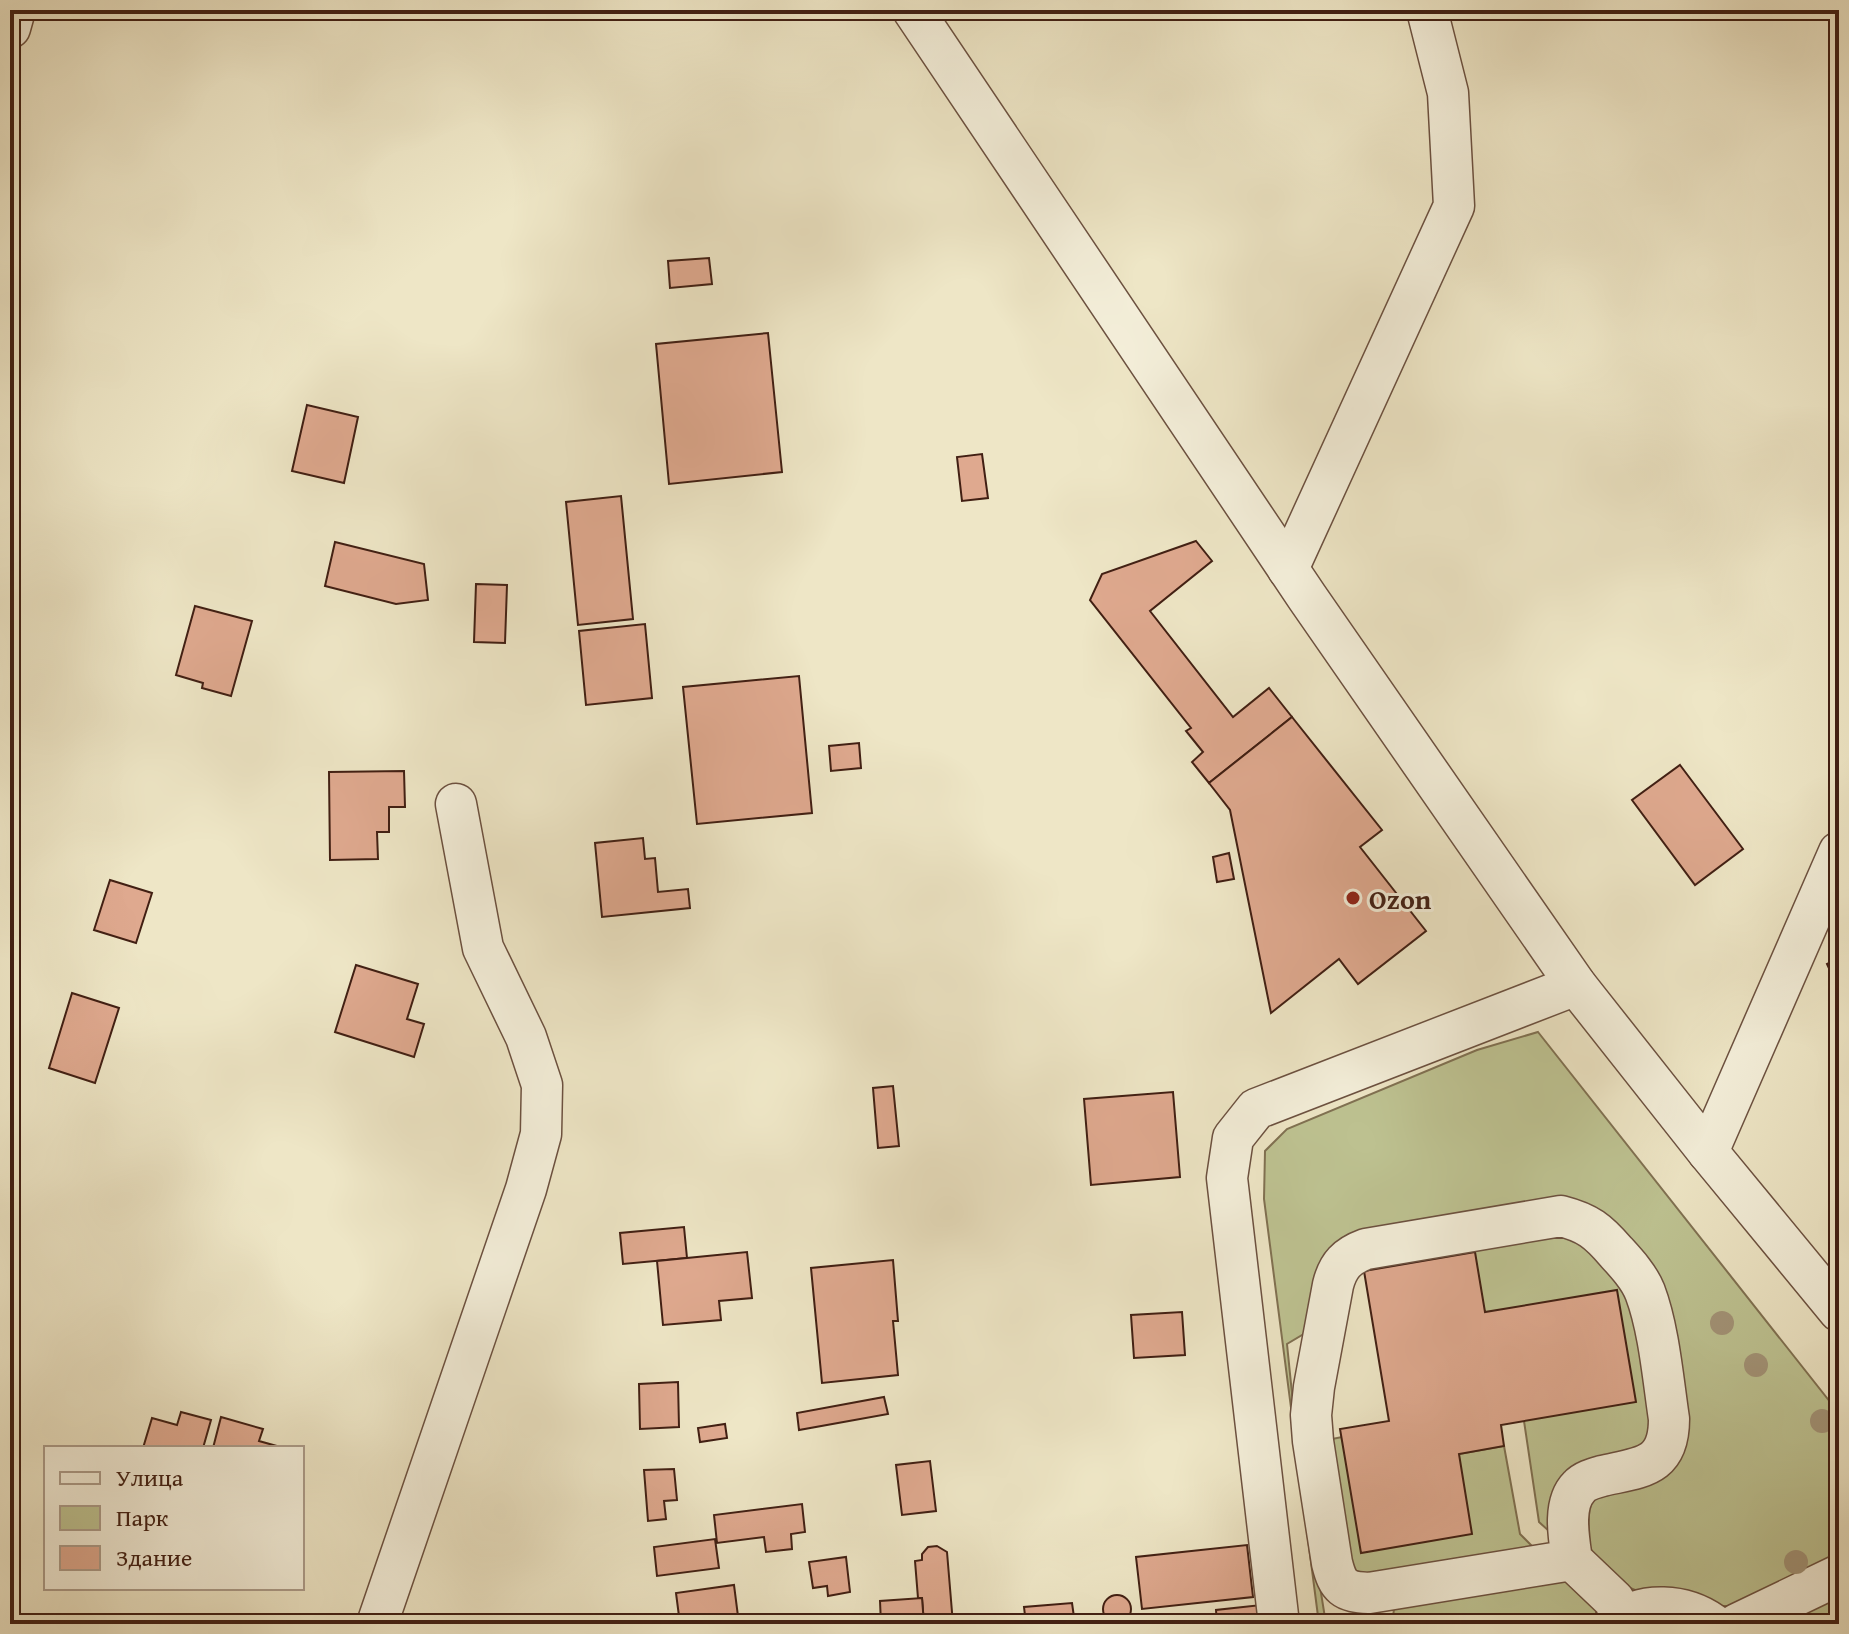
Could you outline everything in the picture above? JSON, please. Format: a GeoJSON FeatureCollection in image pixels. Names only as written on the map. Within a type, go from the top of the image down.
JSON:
{"type":"FeatureCollection","features":[{"type":"Feature","properties":{"kind":"street"},"geometry":{"type":"LineString","coordinates":[[10,28],[15,10]]}},
{"type":"Feature","properties":{"kind":"street"},"geometry":{"type":"LineString","coordinates":[[913,10],[1288,569],[1576,985],[1839,1311]]}},
{"type":"Feature","properties":{"kind":"street"},"geometry":{"type":"LineString","coordinates":[[1288,569],[1454,206],[1448,93],[1427,10]]}},
{"type":"Feature","properties":{"kind":"street"},"geometry":{"type":"LineString","coordinates":[[377,1624],[526,1189],[541,1134],[542,1085],[526,1037],[483,948],[456,804]]}},
{"type":"Feature","properties":{"kind":"street"},"geometry":{"type":"LineString","coordinates":[[1708,1152],[1839,852]]}},
{"type":"Feature","properties":{"kind":"street"},"geometry":{"type":"LineString","coordinates":[[1279,1624],[1227,1178],[1233,1138],[1256,1109],[1576,985]]}},
{"type":"Feature","properties":{"kind":"street"},"geometry":{"type":"LineString","coordinates":[[1572,1560],[1369,1593],[1342,1587],[1335,1577],[1332,1563],[1311,1415],[1333,1285],[1336,1272],[1344,1260],[1366,1249],[1561,1216],[1592,1227],[1629,1267],[1644,1289],[1653,1317],[1669,1436],[1663,1451],[1653,1463],[1592,1478],[1579,1487],[1569,1513],[1572,1560],[1614,1600],[1619,1620],[1647,1609],[1674,1608],[1701,1615],[1713,1624]]}},
{"type":"Feature","properties":{"kind":"street"},"geometry":{"type":"LineString","coordinates":[[1737,1624],[1839,1575]]}},
{"type":"Feature","properties":{"kind":"green space"},"geometry":{"type":"Polygon","coordinates":[[[1538,1032],[1838,1412],[1832,1468],[1839,1477],[1839,1557],[1731,1606],[1721,1606],[1635,1590],[1623,1585],[1593,1554],[1583,1526],[1590,1498],[1676,1459],[1615,1227],[1361,1233],[1307,1332],[1287,1344],[1297,1443],[1326,1624],[1319,1624],[1264,1199],[1265,1151],[1287,1129],[1477,1050],[1538,1032]]]}},
{"type":"Feature","properties":{"kind":"green space"},"geometry":{"type":"Polygon","coordinates":[[[1572,1233],[1632,1295],[1655,1433],[1550,1532],[1539,1522],[1524,1421],[1485,1312],[1364,1271],[1367,1263],[1572,1233]]]}},
{"type":"Feature","properties":{"kind":"green space"},"geometry":{"type":"Polygon","coordinates":[[[1342,1437],[1459,1454],[1504,1446],[1520,1534],[1535,1549],[1351,1576],[1327,1440],[1342,1437]]]}},
{"type":"Feature","properties":{"kind":"green space"},"geometry":{"type":"Polygon","coordinates":[[[1551,1579],[1571,1581],[1596,1604],[1591,1624],[1392,1624],[1394,1609],[1551,1579]]]}},
{"type":"Feature","properties":{"kind":"green space"},"geometry":{"type":"Polygon","coordinates":[[[1839,1595],[1839,1624],[1780,1624],[1839,1595]]]}},
{"type":"Feature","properties":{"kind":"building"},"geometry":{"type":"Polygon","coordinates":[[[709,258],[712,284],[670,288],[668,261],[709,258]]]}},
{"type":"Feature","properties":{"kind":"building"},"geometry":{"type":"Polygon","coordinates":[[[768,333],[782,472],[669,484],[656,344],[768,333]]]}},
{"type":"Feature","properties":{"kind":"building"},"geometry":{"type":"Polygon","coordinates":[[[307,405],[358,417],[344,483],[292,471],[307,405]]]}},
{"type":"Feature","properties":{"kind":"building"},"geometry":{"type":"Polygon","coordinates":[[[982,454],[988,498],[962,501],[957,457],[982,454]]]}},
{"type":"Feature","properties":{"kind":"building"},"geometry":{"type":"Polygon","coordinates":[[[621,496],[633,619],[578,625],[566,502],[621,496]]]}},
{"type":"Feature","properties":{"kind":"building"},"geometry":{"type":"Polygon","coordinates":[[[1196,541],[1212,561],[1150,611],[1233,717],[1269,688],[1292,717],[1209,783],[1192,762],[1203,752],[1186,731],[1191,728],[1090,600],[1102,574],[1196,541]]]}},
{"type":"Feature","properties":{"kind":"building"},"geometry":{"type":"Polygon","coordinates":[[[335,542],[424,564],[428,600],[396,604],[325,586],[335,542]]]}},
{"type":"Feature","properties":{"kind":"building"},"geometry":{"type":"Polygon","coordinates":[[[476,584],[507,585],[505,643],[474,642],[476,584]]]}},
{"type":"Feature","properties":{"kind":"building"},"geometry":{"type":"Polygon","coordinates":[[[195,606],[252,621],[231,696],[202,688],[203,683],[176,675],[195,606]]]}},
{"type":"Feature","properties":{"kind":"building"},"geometry":{"type":"Polygon","coordinates":[[[645,624],[652,698],[586,705],[579,631],[645,624]]]}},
{"type":"Feature","properties":{"kind":"building"},"geometry":{"type":"Polygon","coordinates":[[[799,676],[812,813],[697,824],[683,687],[799,676]]]}},
{"type":"Feature","properties":{"kind":"building"},"geometry":{"type":"Polygon","coordinates":[[[1292,717],[1382,830],[1360,847],[1426,931],[1358,984],[1339,959],[1271,1013],[1230,810],[1209,783],[1292,717]]]}},
{"type":"Feature","properties":{"kind":"building"},"geometry":{"type":"Polygon","coordinates":[[[859,743],[861,768],[831,771],[829,746],[859,743]]]}},
{"type":"Feature","properties":{"kind":"building"},"geometry":{"type":"Polygon","coordinates":[[[1680,765],[1743,849],[1695,885],[1632,800],[1680,765]]]}},
{"type":"Feature","properties":{"kind":"building"},"geometry":{"type":"Polygon","coordinates":[[[404,771],[405,807],[389,807],[389,832],[377,832],[378,859],[330,860],[329,772],[404,771]]]}},
{"type":"Feature","properties":{"kind":"building"},"geometry":{"type":"Polygon","coordinates":[[[643,838],[645,859],[655,858],[658,892],[688,889],[690,908],[602,917],[595,843],[643,838]]]}},
{"type":"Feature","properties":{"kind":"building"},"geometry":{"type":"Polygon","coordinates":[[[1229,853],[1234,879],[1217,882],[1213,857],[1229,853]]]}},
{"type":"Feature","properties":{"kind":"building"},"geometry":{"type":"Polygon","coordinates":[[[110,880],[152,893],[136,943],[94,930],[110,880]]]}},
{"type":"Feature","properties":{"kind":"building"},"geometry":{"type":"Polygon","coordinates":[[[1839,958],[1839,990],[1827,964],[1839,958]]]}},
{"type":"Feature","properties":{"kind":"building"},"geometry":{"type":"Polygon","coordinates":[[[356,965],[418,984],[407,1019],[424,1024],[414,1057],[335,1032],[356,965]]]}},
{"type":"Feature","properties":{"kind":"building"},"geometry":{"type":"Polygon","coordinates":[[[72,993],[119,1008],[95,1083],[49,1068],[72,993]]]}},
{"type":"Feature","properties":{"kind":"building"},"geometry":{"type":"Polygon","coordinates":[[[893,1086],[899,1146],[878,1148],[873,1088],[893,1086]]]}},
{"type":"Feature","properties":{"kind":"building"},"geometry":{"type":"Polygon","coordinates":[[[1173,1092],[1180,1177],[1091,1185],[1084,1099],[1173,1092]]]}},
{"type":"Feature","properties":{"kind":"building"},"geometry":{"type":"Polygon","coordinates":[[[684,1227],[687,1258],[623,1264],[620,1233],[684,1227]]]}},
{"type":"Feature","properties":{"kind":"building"},"geometry":{"type":"Polygon","coordinates":[[[747,1252],[752,1298],[719,1301],[721,1320],[663,1325],[657,1261],[747,1252]]]}},
{"type":"Feature","properties":{"kind":"building"},"geometry":{"type":"Polygon","coordinates":[[[1475,1252],[1485,1312],[1617,1290],[1636,1402],[1501,1425],[1504,1446],[1459,1454],[1472,1534],[1361,1553],[1340,1429],[1389,1421],[1364,1271],[1475,1252]]]}},
{"type":"Feature","properties":{"kind":"building"},"geometry":{"type":"Polygon","coordinates":[[[893,1260],[898,1321],[893,1321],[898,1375],[822,1383],[811,1268],[893,1260]]]}},
{"type":"Feature","properties":{"kind":"building"},"geometry":{"type":"Polygon","coordinates":[[[1182,1312],[1185,1355],[1134,1358],[1131,1315],[1182,1312]]]}},
{"type":"Feature","properties":{"kind":"building"},"geometry":{"type":"Polygon","coordinates":[[[678,1382],[679,1427],[640,1429],[639,1384],[678,1382]]]}},
{"type":"Feature","properties":{"kind":"building"},"geometry":{"type":"Polygon","coordinates":[[[884,1397],[888,1414],[799,1430],[797,1413],[884,1397]]]}},
{"type":"Feature","properties":{"kind":"building"},"geometry":{"type":"Polygon","coordinates":[[[181,1412],[211,1420],[204,1446],[144,1446],[152,1418],[177,1425],[181,1412]]]}},
{"type":"Feature","properties":{"kind":"building"},"geometry":{"type":"Polygon","coordinates":[[[221,1417],[263,1429],[259,1441],[277,1446],[214,1446],[221,1417]]]}},
{"type":"Feature","properties":{"kind":"building"},"geometry":{"type":"Polygon","coordinates":[[[725,1424],[727,1438],[700,1442],[698,1428],[725,1424]]]}},
{"type":"Feature","properties":{"kind":"building"},"geometry":{"type":"Polygon","coordinates":[[[930,1461],[936,1511],[902,1515],[896,1465],[930,1461]]]}},
{"type":"Feature","properties":{"kind":"building"},"geometry":{"type":"Polygon","coordinates":[[[674,1469],[677,1500],[664,1501],[666,1519],[648,1521],[644,1470],[674,1469]]]}},
{"type":"Feature","properties":{"kind":"building"},"geometry":{"type":"Polygon","coordinates":[[[802,1504],[805,1532],[791,1534],[792,1549],[766,1552],[764,1537],[717,1543],[714,1515],[802,1504]]]}},
{"type":"Feature","properties":{"kind":"building"},"geometry":{"type":"Polygon","coordinates":[[[715,1539],[719,1568],[657,1576],[654,1547],[715,1539]]]}},
{"type":"Feature","properties":{"kind":"building"},"geometry":{"type":"Polygon","coordinates":[[[1247,1545],[1253,1597],[1142,1609],[1136,1557],[1247,1545]]]}},
{"type":"Feature","properties":{"kind":"building"},"geometry":{"type":"Polygon","coordinates":[[[937,1546],[947,1552],[953,1624],[924,1624],[922,1598],[918,1598],[915,1561],[922,1560],[922,1554],[928,1547],[937,1546]]]}},
{"type":"Feature","properties":{"kind":"building"},"geometry":{"type":"Polygon","coordinates":[[[846,1557],[850,1592],[828,1596],[827,1586],[813,1588],[809,1562],[846,1557]]]}},
{"type":"Feature","properties":{"kind":"building"},"geometry":{"type":"Polygon","coordinates":[[[734,1585],[739,1624],[680,1624],[676,1593],[734,1585]]]}},
{"type":"Feature","properties":{"kind":"building"},"geometry":{"type":"Polygon","coordinates":[[[1117,1595],[1127,1599],[1131,1609],[1127,1619],[1117,1623],[1107,1619],[1103,1609],[1107,1599],[1117,1595]]]}},
{"type":"Feature","properties":{"kind":"building"},"geometry":{"type":"Polygon","coordinates":[[[922,1598],[924,1624],[881,1624],[880,1601],[922,1598]]]}},
{"type":"Feature","properties":{"kind":"building"},"geometry":{"type":"Polygon","coordinates":[[[1072,1603],[1075,1624],[1026,1624],[1024,1607],[1072,1603]]]}},
{"type":"Feature","properties":{"kind":"building"},"geometry":{"type":"Polygon","coordinates":[[[1261,1605],[1263,1624],[1217,1624],[1216,1610],[1261,1605]]]}},
{"type":"Feature","properties":{"kind":"place","name":"Ozon"},"geometry":{"type":"Point","coordinates":[1353,898]}}]}
